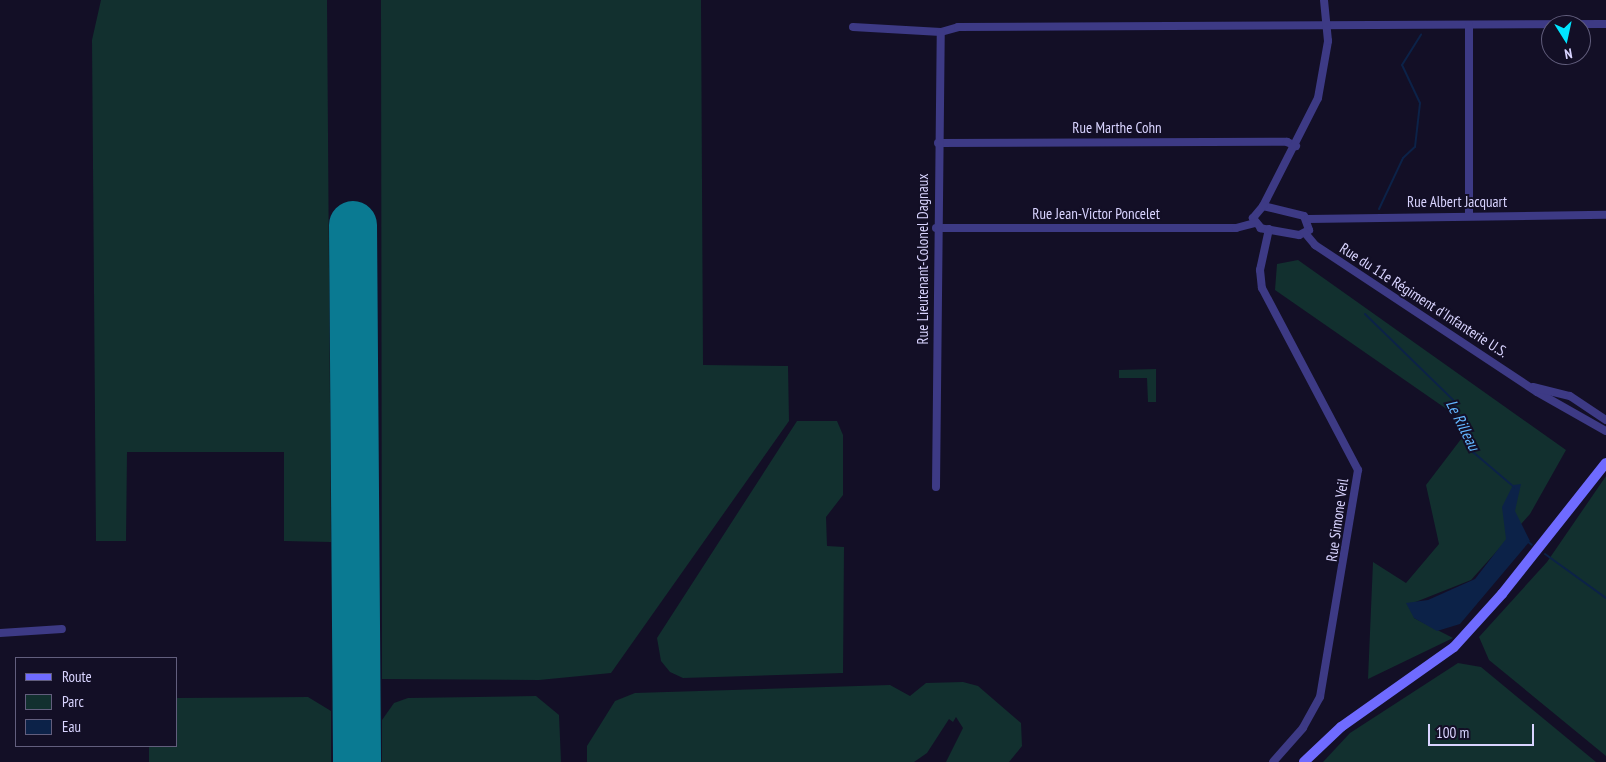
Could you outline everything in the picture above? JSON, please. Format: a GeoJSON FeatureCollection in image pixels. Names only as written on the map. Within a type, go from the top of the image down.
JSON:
{"type":"FeatureCollection","features":[{"type":"Feature","properties":{"kind":"main road"},"geometry":{"type":"LineString","coordinates":[[1304,762],[1341,727],[1454,647],[1502,594],[1606,463]]}},
{"type":"Feature","properties":{"kind":"street"},"geometry":{"type":"LineString","coordinates":[[1308,220],[1309,230],[1305,233],[1269,229],[1255,224],[1255,213],[1263,206],[1296,146],[1320,89],[1328,25],[1324,0]]}},
{"type":"Feature","properties":{"kind":"street"},"geometry":{"type":"LineString","coordinates":[[853,27],[941,32],[958,27],[1606,24]]}},
{"type":"Feature","properties":{"kind":"street"},"geometry":{"type":"LineString","coordinates":[[1469,25],[1469,216]]}},
{"type":"Feature","properties":{"kind":"street","name":"Rue Lieutenant-Colonel Dagnaux"},"geometry":{"type":"LineString","coordinates":[[936,487],[936,228],[941,32]]}},
{"type":"Feature","properties":{"kind":"street","name":"Rue Marthe Cohn"},"geometry":{"type":"LineString","coordinates":[[938,143],[1287,142],[1296,146]]}},
{"type":"Feature","properties":{"kind":"street","name":"Rue Albert Jacquart"},"geometry":{"type":"LineString","coordinates":[[1263,206],[1308,220],[1606,215]]}},
{"type":"Feature","properties":{"kind":"street","name":"Rue Jean-Victor Poncelet"},"geometry":{"type":"LineString","coordinates":[[936,228],[1236,228],[1255,224]]}},
{"type":"Feature","properties":{"kind":"street","name":"Rue Simone Veil"},"geometry":{"type":"LineString","coordinates":[[1269,229],[1260,270],[1262,288],[1358,470],[1320,697],[1303,728],[1273,762]]}},
{"type":"Feature","properties":{"kind":"street","name":"Rue du 11e Régiment d'Infanterie U.S."},"geometry":{"type":"LineString","coordinates":[[1305,233],[1315,245],[1532,386],[1562,408],[1606,431]]}},
{"type":"Feature","properties":{"kind":"street","name":"Rue du 11e Régiment d'Infanterie U.S."},"geometry":{"type":"LineString","coordinates":[[1532,386],[1570,396],[1606,420]]}},
{"type":"Feature","properties":{"kind":"street"},"geometry":{"type":"LineString","coordinates":[[1562,408],[1570,396]]}},
{"type":"Feature","properties":{"kind":"street"},"geometry":{"type":"LineString","coordinates":[[0,633],[62,629]]}},
{"type":"Feature","properties":{"kind":"green space"},"geometry":{"type":"Polygon","coordinates":[[[101,0],[327,0],[331,542],[284,541],[284,452],[127,452],[126,541],[96,541],[92,40],[101,0]]]}},
{"type":"Feature","properties":{"kind":"green space"},"geometry":{"type":"Polygon","coordinates":[[[381,0],[701,0],[703,365],[788,366],[789,421],[611,673],[539,680],[382,679],[381,0]]]}},
{"type":"Feature","properties":{"kind":"green space"},"geometry":{"type":"Polygon","coordinates":[[[1298,260],[1566,450],[1530,514],[1471,580],[1413,603],[1414,618],[1453,638],[1368,679],[1373,562],[1406,583],[1439,544],[1426,485],[1471,426],[1275,290],[1277,264],[1298,260]]]}},
{"type":"Feature","properties":{"kind":"green space"},"geometry":{"type":"Polygon","coordinates":[[[1156,369],[1156,402],[1148,402],[1147,378],[1119,378],[1119,370],[1156,369]]]}},
{"type":"Feature","properties":{"kind":"green space"},"geometry":{"type":"Polygon","coordinates":[[[797,421],[837,421],[843,435],[843,495],[826,517],[827,546],[844,547],[843,673],[683,678],[670,672],[661,661],[657,638],[797,421]]]}},
{"type":"Feature","properties":{"kind":"green space"},"geometry":{"type":"Polygon","coordinates":[[[1606,476],[1606,756],[1489,660],[1479,637],[1547,562],[1606,476]]]}},
{"type":"Feature","properties":{"kind":"green space"},"geometry":{"type":"Polygon","coordinates":[[[1458,663],[1481,667],[1596,762],[1323,762],[1350,733],[1458,663]]]}},
{"type":"Feature","properties":{"kind":"green space"},"geometry":{"type":"Polygon","coordinates":[[[963,682],[978,686],[1021,723],[1022,746],[1009,762],[946,762],[963,728],[956,717],[953,722],[949,719],[927,753],[914,762],[587,762],[587,746],[615,701],[635,693],[890,685],[910,696],[926,683],[963,682]]]}},
{"type":"Feature","properties":{"kind":"green space"},"geometry":{"type":"Polygon","coordinates":[[[536,696],[559,715],[561,762],[382,762],[382,720],[394,703],[408,698],[536,696]]]}},
{"type":"Feature","properties":{"kind":"green space"},"geometry":{"type":"Polygon","coordinates":[[[308,697],[331,711],[331,762],[149,762],[149,747],[178,747],[178,698],[308,697]]]}},
{"type":"Feature","properties":{"kind":"water"},"geometry":{"type":"Polygon","coordinates":[[[1521,484],[1515,511],[1530,541],[1460,624],[1437,631],[1414,618],[1406,603],[1428,600],[1475,579],[1506,539],[1502,507],[1513,485],[1521,484]]]}},
{"type":"Feature","properties":{"kind":"waterway","name":"Le Rilleau"},"geometry":{"type":"LineString","coordinates":[[1379,209],[1403,158],[1415,147],[1420,103],[1402,65],[1421,34]]}},
{"type":"Feature","properties":{"kind":"waterway","name":"Le Rilleau"},"geometry":{"type":"LineString","coordinates":[[1365,314],[1453,400],[1473,452],[1514,487]]}},
{"type":"Feature","properties":{"kind":"waterway","name":"Le Rilleau"},"geometry":{"type":"LineString","coordinates":[[1527,541],[1532,545]]}},
{"type":"Feature","properties":{"kind":"waterway","name":"Le Rilleau"},"geometry":{"type":"LineString","coordinates":[[1545,554],[1606,598]]}},
{"type":"Feature","properties":{"kind":"runway"},"geometry":{"type":"LineString","coordinates":[[353,225],[357,762]]}}]}
